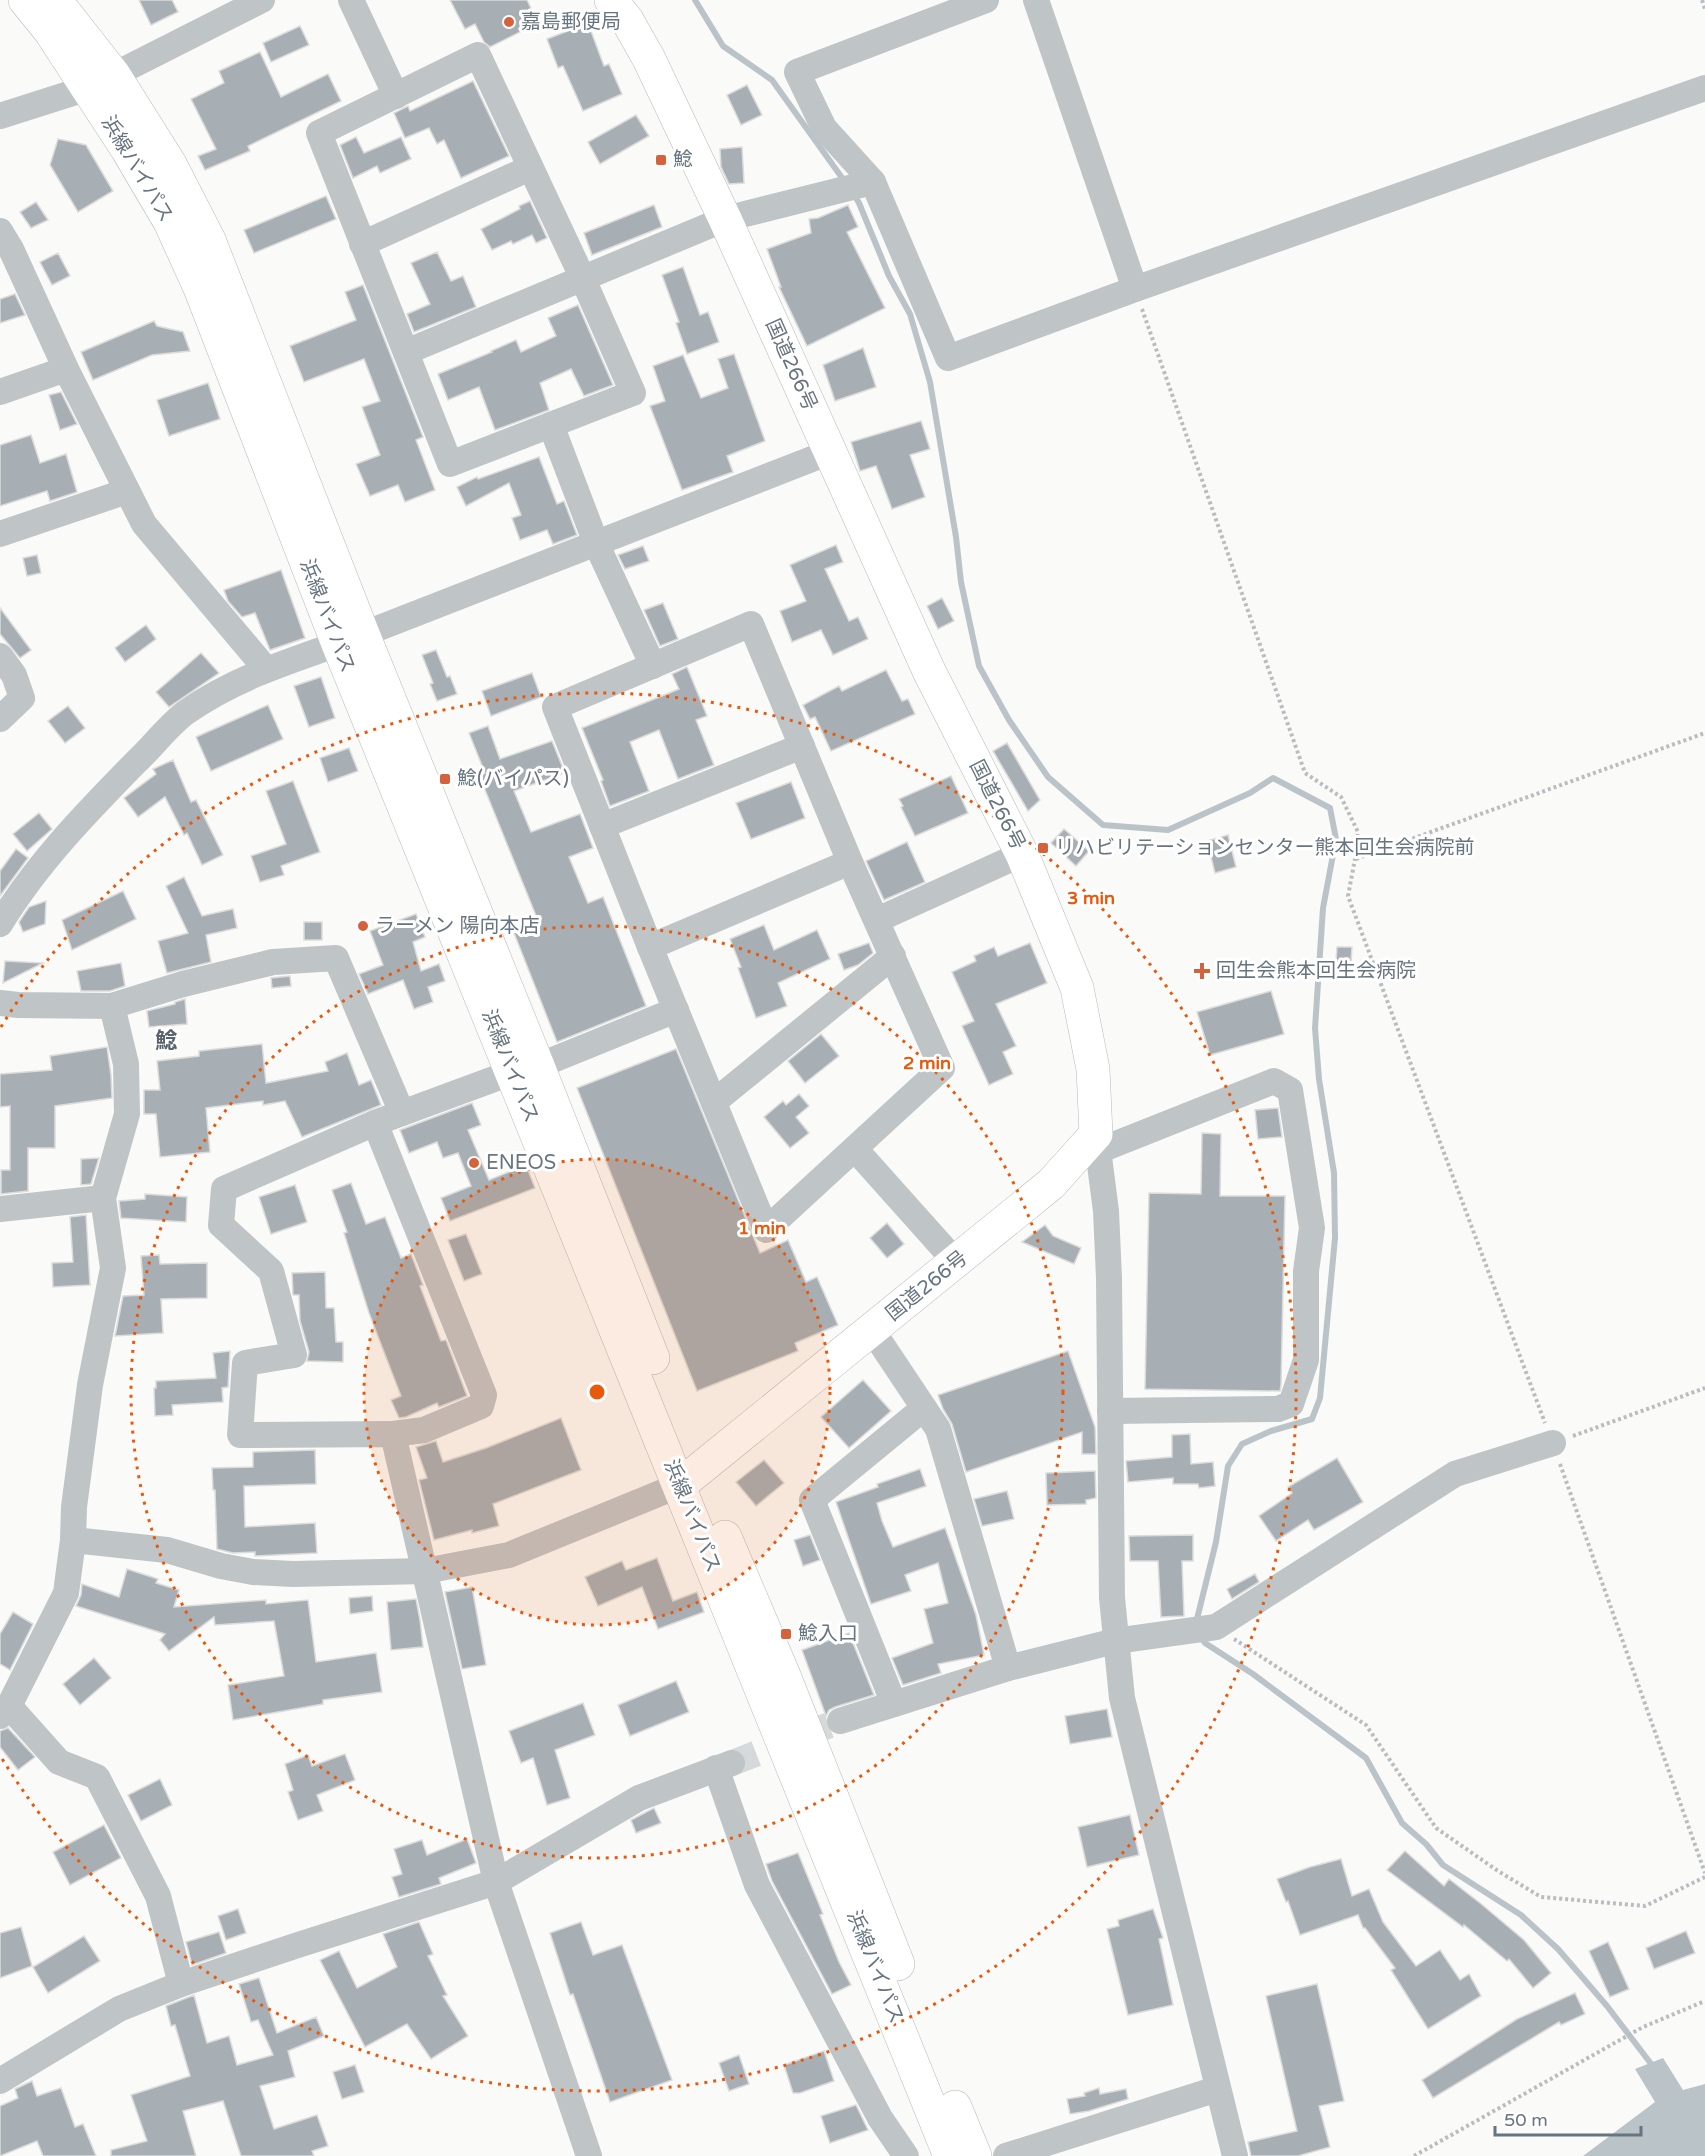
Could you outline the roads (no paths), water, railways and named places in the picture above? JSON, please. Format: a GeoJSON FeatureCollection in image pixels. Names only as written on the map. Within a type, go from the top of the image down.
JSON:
{"type":"FeatureCollection","features":[{"type":"Feature","properties":{"kind":"highway","name":"浜線バイパス"},"geometry":{"type":"LineString","coordinates":[[25,0],[50,31],[101,82],[170,164],[209,240],[351,639],[526,1069],[688,1478],[784,1678],[901,2002],[950,2156]]}},
{"type":"Feature","properties":{"kind":"highway","name":"浜線バイパス"},"geometry":{"type":"LineString","coordinates":[[55,0],[101,82]]}},
{"type":"Feature","properties":{"kind":"highway","name":"国道266号"},"geometry":{"type":"LineString","coordinates":[[611,0],[627,20],[649,59],[725,219],[929,671],[1022,854],[1077,988],[1093,1070],[1097,1143],[956,1262],[688,1478]]}},
{"type":"Feature","properties":{"kind":"highway","name":"浜線バイパス"},"geometry":{"type":"LineString","coordinates":[[901,2002],[975,2156]]}},
{"type":"Feature","properties":{"kind":"street"},"geometry":{"type":"LineString","coordinates":[[0,116],[101,82],[262,0]]}},
{"type":"Feature","properties":{"kind":"street"},"geometry":{"type":"LineString","coordinates":[[351,0],[396,96]]}},
{"type":"Feature","properties":{"kind":"street"},"geometry":{"type":"LineString","coordinates":[[986,0],[797,72],[824,128],[873,182],[948,358],[1135,289],[1705,88]]}},
{"type":"Feature","properties":{"kind":"street"},"geometry":{"type":"LineString","coordinates":[[1036,0],[1135,289]]}},
{"type":"Feature","properties":{"kind":"street"},"geometry":{"type":"LineString","coordinates":[[478,55],[530,168],[583,279],[633,393],[450,464],[319,133],[478,55]]}},
{"type":"Feature","properties":{"kind":"street"},"geometry":{"type":"LineString","coordinates":[[362,244],[530,168]]}},
{"type":"Feature","properties":{"kind":"street"},"geometry":{"type":"LineString","coordinates":[[406,352],[725,219],[873,182]]}},
{"type":"Feature","properties":{"kind":"street"},"geometry":{"type":"LineString","coordinates":[[4,244],[144,524],[266,669]]}},
{"type":"Feature","properties":{"kind":"street"},"geometry":{"type":"LineString","coordinates":[[0,392],[66,369]]}},
{"type":"Feature","properties":{"kind":"street"},"geometry":{"type":"LineString","coordinates":[[551,425],[596,543],[654,666]]}},
{"type":"Feature","properties":{"kind":"street"},"geometry":{"type":"LineString","coordinates":[[0,924],[18,895],[86,813],[184,714],[212,696],[266,669],[351,639],[830,452]]}},
{"type":"Feature","properties":{"kind":"street"},"geometry":{"type":"LineString","coordinates":[[0,534],[127,491]]}},
{"type":"Feature","properties":{"kind":"street"},"geometry":{"type":"LineString","coordinates":[[751,624],[850,862],[942,1068],[766,1230],[555,707],[654,666],[751,624]]}},
{"type":"Feature","properties":{"kind":"street"},"geometry":{"type":"LineString","coordinates":[[0,657],[14,675],[22,698],[0,719]]}},
{"type":"Feature","properties":{"kind":"street"},"geometry":{"type":"LineString","coordinates":[[602,826],[802,746]]}},
{"type":"Feature","properties":{"kind":"street"},"geometry":{"type":"LineString","coordinates":[[877,920],[1022,854]]}},
{"type":"Feature","properties":{"kind":"street"},"geometry":{"type":"LineString","coordinates":[[650,947],[850,862]]}},
{"type":"Feature","properties":{"kind":"street"},"geometry":{"type":"LineString","coordinates":[[714,1102],[893,957]]}},
{"type":"Feature","properties":{"kind":"street"},"geometry":{"type":"LineString","coordinates":[[0,1003],[112,1006],[183,984],[273,962],[336,958],[402,1113]]}},
{"type":"Feature","properties":{"kind":"street"},"geometry":{"type":"LineString","coordinates":[[112,1006],[126,1064],[127,1114],[103,1198],[113,1268],[90,1385],[74,1507],[73,1540],[66,1593],[5,1711],[59,1762],[97,1777],[158,1896],[181,1984]]}},
{"type":"Feature","properties":{"kind":"street"},"geometry":{"type":"LineString","coordinates":[[375,1123],[484,1395],[481,1407],[424,1430],[393,1434],[240,1435],[245,1363],[294,1355],[271,1271],[221,1225],[224,1189],[375,1123],[526,1069],[676,1010]]}},
{"type":"Feature","properties":{"kind":"street"},"geometry":{"type":"LineString","coordinates":[[1110,1411],[1278,1409],[1291,1404],[1306,1360],[1306,1271],[1312,1228],[1290,1090],[1274,1081],[1097,1143],[1106,1211],[1112,1598],[1122,1698],[1235,2156]]}},
{"type":"Feature","properties":{"kind":"street"},"geometry":{"type":"LineString","coordinates":[[855,1149],[956,1262]]}},
{"type":"Feature","properties":{"kind":"street"},"geometry":{"type":"LineString","coordinates":[[0,1209],[103,1198]]}},
{"type":"Feature","properties":{"kind":"street"},"geometry":{"type":"LineString","coordinates":[[872,1330],[938,1429],[1008,1668]]}},
{"type":"Feature","properties":{"kind":"street"},"geometry":{"type":"LineString","coordinates":[[894,1704],[812,1500],[924,1408]]}},
{"type":"Feature","properties":{"kind":"street"},"geometry":{"type":"LineString","coordinates":[[393,1434],[496,1882],[589,2156]]}},
{"type":"Feature","properties":{"kind":"street"},"geometry":{"type":"LineString","coordinates":[[840,1721],[1008,1668],[1115,1641],[1216,1627],[1455,1474],[1553,1443]]}},
{"type":"Feature","properties":{"kind":"street"},"geometry":{"type":"LineString","coordinates":[[73,1540],[167,1550],[221,1566],[253,1572],[293,1574],[425,1571],[509,1555],[688,1478]]}},
{"type":"Feature","properties":{"kind":"street"},"geometry":{"type":"LineString","coordinates":[[0,2082],[119,2009],[181,1984],[496,1882],[639,1798],[724,1766],[757,1884],[880,2118],[906,2156]]}},
{"type":"Feature","properties":{"kind":"street"},"geometry":{"type":"LineString","coordinates":[[1006,2156],[1217,2088]]}},
{"type":"Feature","properties":{"kind":"waterway"},"geometry":{"type":"LineString","coordinates":[[695,0],[723,46],[772,80],[845,182]]}},
{"type":"Feature","properties":{"kind":"waterway"},"geometry":{"type":"LineString","coordinates":[[853,193],[889,276],[910,314],[930,382],[956,537],[961,582],[979,666],[1009,720],[1048,777],[1103,825],[1168,830],[1250,793],[1273,778],[1330,808],[1336,839],[1323,908],[1315,1028],[1319,1079],[1334,1173],[1335,1238],[1320,1398],[1312,1419],[1271,1431],[1242,1444],[1228,1466],[1216,1542],[1196,1623]]}},
{"type":"Feature","properties":{"kind":"waterway"},"geometry":{"type":"LineString","coordinates":[[1199,1635],[1205,1643],[1253,1674],[1366,1758],[1402,1823],[1426,1844],[1443,1865],[1521,1915],[1558,1949],[1607,2006],[1655,2069]]}},
{"type":"Feature","properties":{"kind":"tunnel"},"geometry":{"type":"LineString","coordinates":[[732,1763],[840,1721]]}},
{"type":"Feature","properties":{"kind":"place","name":"嘉島郵便局"},"geometry":{"type":"Point","coordinates":[509,22]}},
{"type":"Feature","properties":{"kind":"place","name":"鯰"},"geometry":{"type":"Point","coordinates":[661,160]}},
{"type":"Feature","properties":{"kind":"place","name":"鯰(バイパス)"},"geometry":{"type":"Point","coordinates":[445,779]}},
{"type":"Feature","properties":{"kind":"place","name":"リハビリテーションセンター熊本回生会病院前"},"geometry":{"type":"Point","coordinates":[1043,848]}},
{"type":"Feature","properties":{"kind":"place","name":"ラーメン 陽向本店"},"geometry":{"type":"Point","coordinates":[363,926]}},
{"type":"Feature","properties":{"kind":"place","name":"回生会熊本回生会病院"},"geometry":{"type":"Point","coordinates":[1202,971]}},
{"type":"Feature","properties":{"kind":"place","name":"ENEOS"},"geometry":{"type":"Point","coordinates":[474,1163]}},
{"type":"Feature","properties":{"kind":"place","name":"鯰入口"},"geometry":{"type":"Point","coordinates":[786,1634]}},
{"type":"Feature","properties":{"kind":"district","name":"鯰"},"geometry":{"type":"Point","coordinates":[166,1041]}}]}
